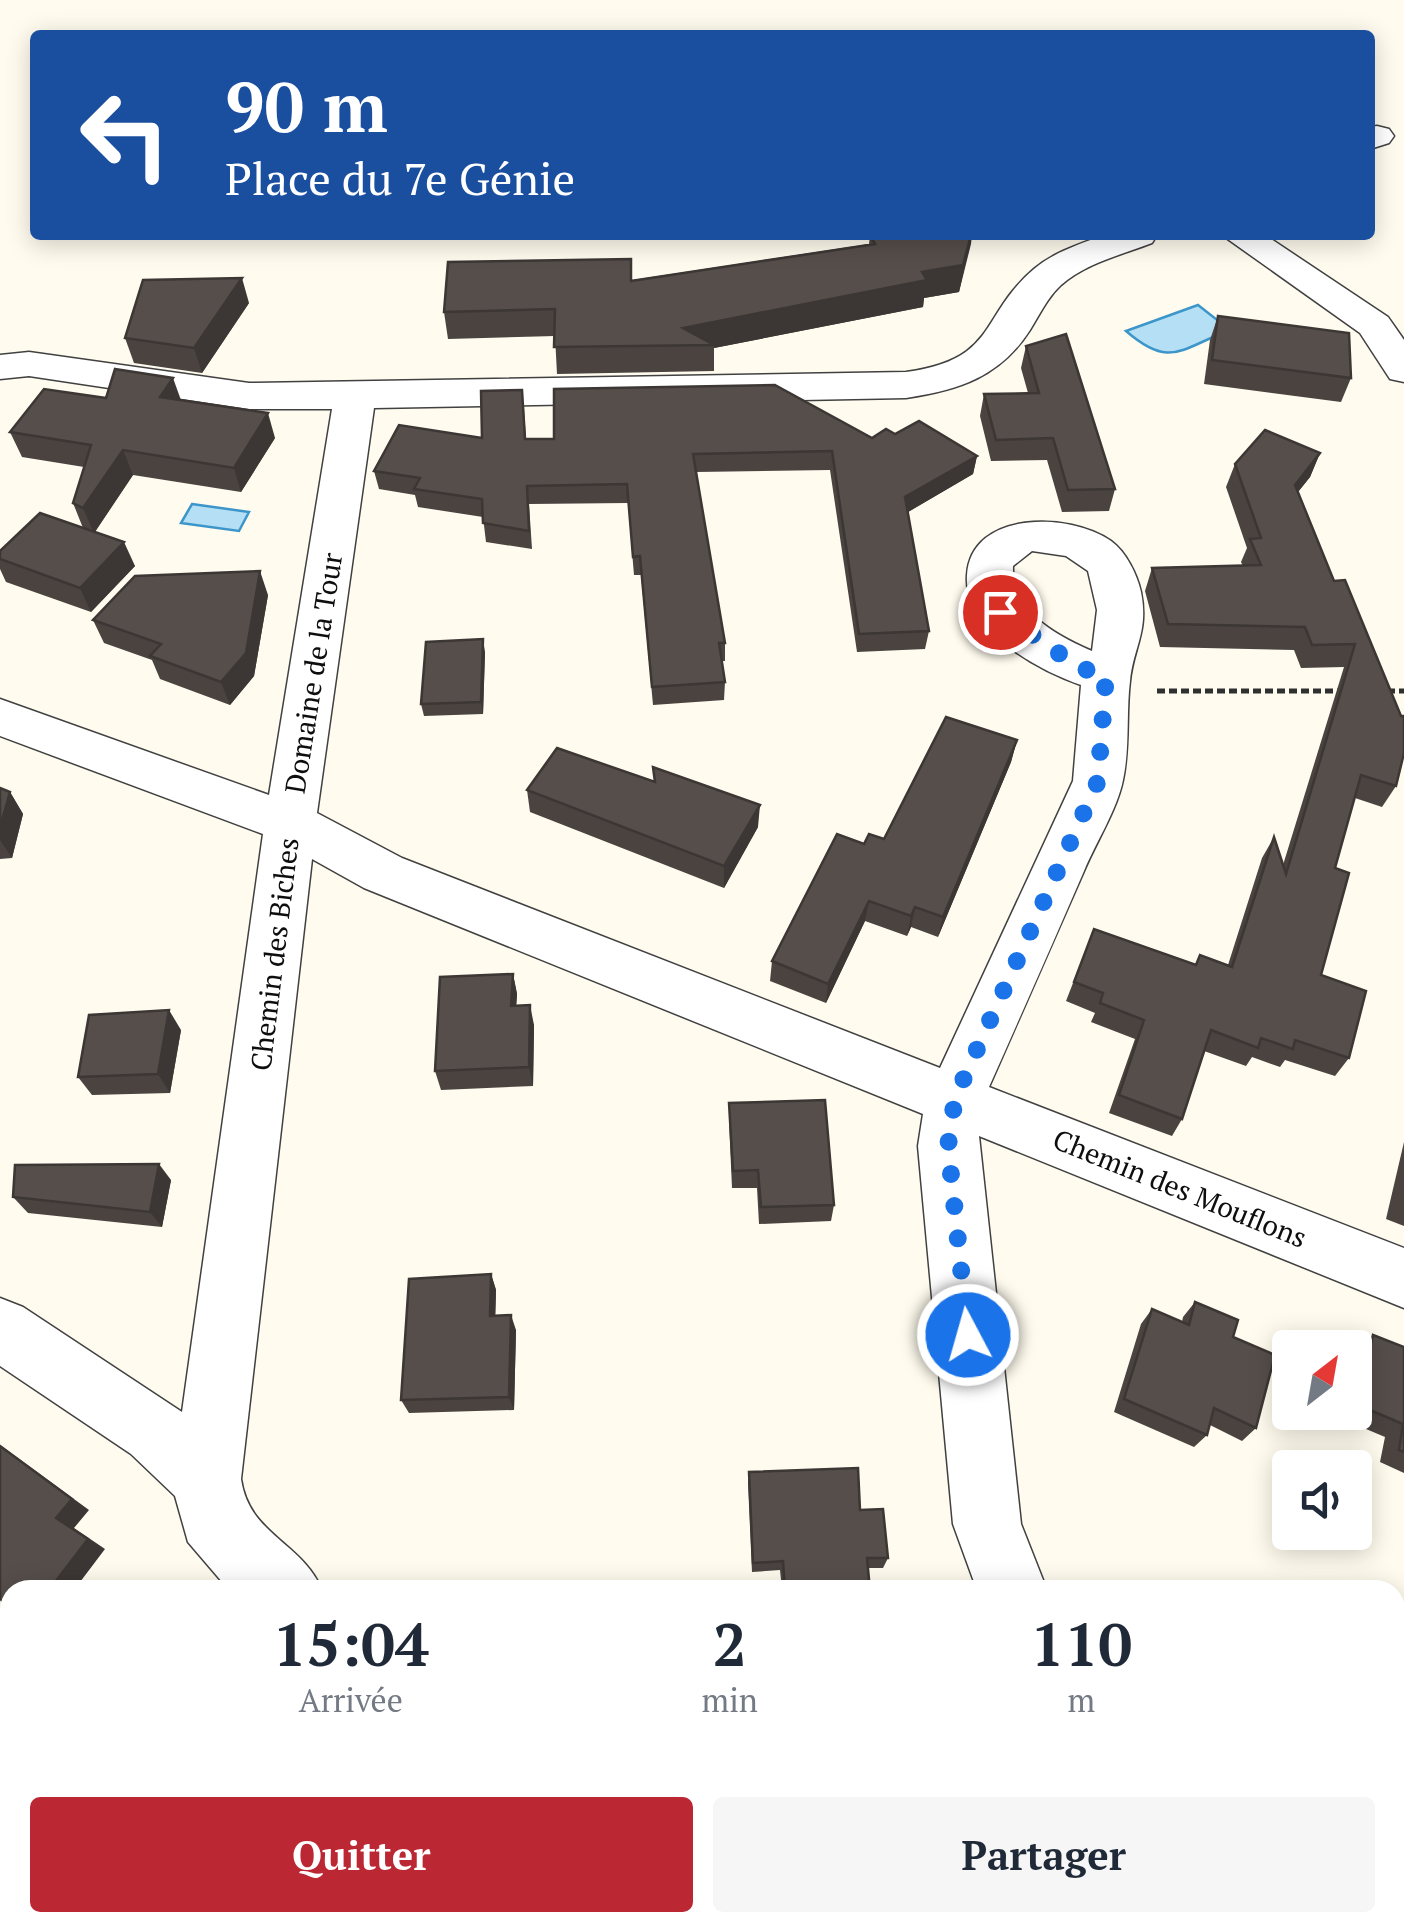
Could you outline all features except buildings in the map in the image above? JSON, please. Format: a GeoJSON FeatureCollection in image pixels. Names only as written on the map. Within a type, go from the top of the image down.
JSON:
{"type":"FeatureCollection","features":[{"type":"Feature","properties":{"kind":"street"},"geometry":{"type":"LineString","coordinates":[[0,368],[29,364],[249,396],[906,384],[946,380],[974,370],[993,353],[1027,298],[1049,274],[1127,240]]}},
{"type":"Feature","properties":{"kind":"street"},"geometry":{"type":"LineString","coordinates":[[1247,240],[1374,325],[1404,370]]}},
{"type":"Feature","properties":{"kind":"street","name":"Domaine de la Tour"},"geometry":{"type":"LineString","coordinates":[[0,717],[290,823],[356,396]]}},
{"type":"Feature","properties":{"kind":"street"},"geometry":{"type":"LineString","coordinates":[[1008,1580],[987,1524],[948,1146],[955,1098],[1098,781],[1106,683]]}},
{"type":"Feature","properties":{"kind":"street","name":"Chemin des Biches"},"geometry":{"type":"LineString","coordinates":[[274,1580],[248,1561],[212,1518],[207,1479],[290,823],[383,873],[955,1098]]}},
{"type":"Feature","properties":{"kind":"street","name":"Chemin des Mouflons"},"geometry":{"type":"LineString","coordinates":[[955,1098],[1404,1278]]}},
{"type":"Feature","properties":{"kind":"street"},"geometry":{"type":"LineString","coordinates":[[0,1329],[154,1431],[207,1479]]}},
{"type":"Feature","properties":{"kind":"path"},"geometry":{"type":"LineString","coordinates":[[1106,683],[1364,692]]}},
{"type":"Feature","properties":{"kind":"path"},"geometry":{"type":"LineString","coordinates":[[1384,692],[1404,692]]}},
{"type":"Feature","properties":{"kind":"water"},"geometry":{"type":"Polygon","coordinates":[[[1198,305],[1230,330],[1176,352],[1154,350],[1126,331],[1198,305]]]}},
{"type":"Feature","properties":{"kind":"water"},"geometry":{"type":"Polygon","coordinates":[[[192,504],[249,512],[239,531],[181,523],[192,504]]]}},
{"type":"Feature","properties":{"kind":"route"},"geometry":{"type":"LineString","coordinates":[[968,1335],[948,1146],[955,1098],[986,1038],[1098,781],[1106,675],[1080,668],[1000,612]]}}]}
